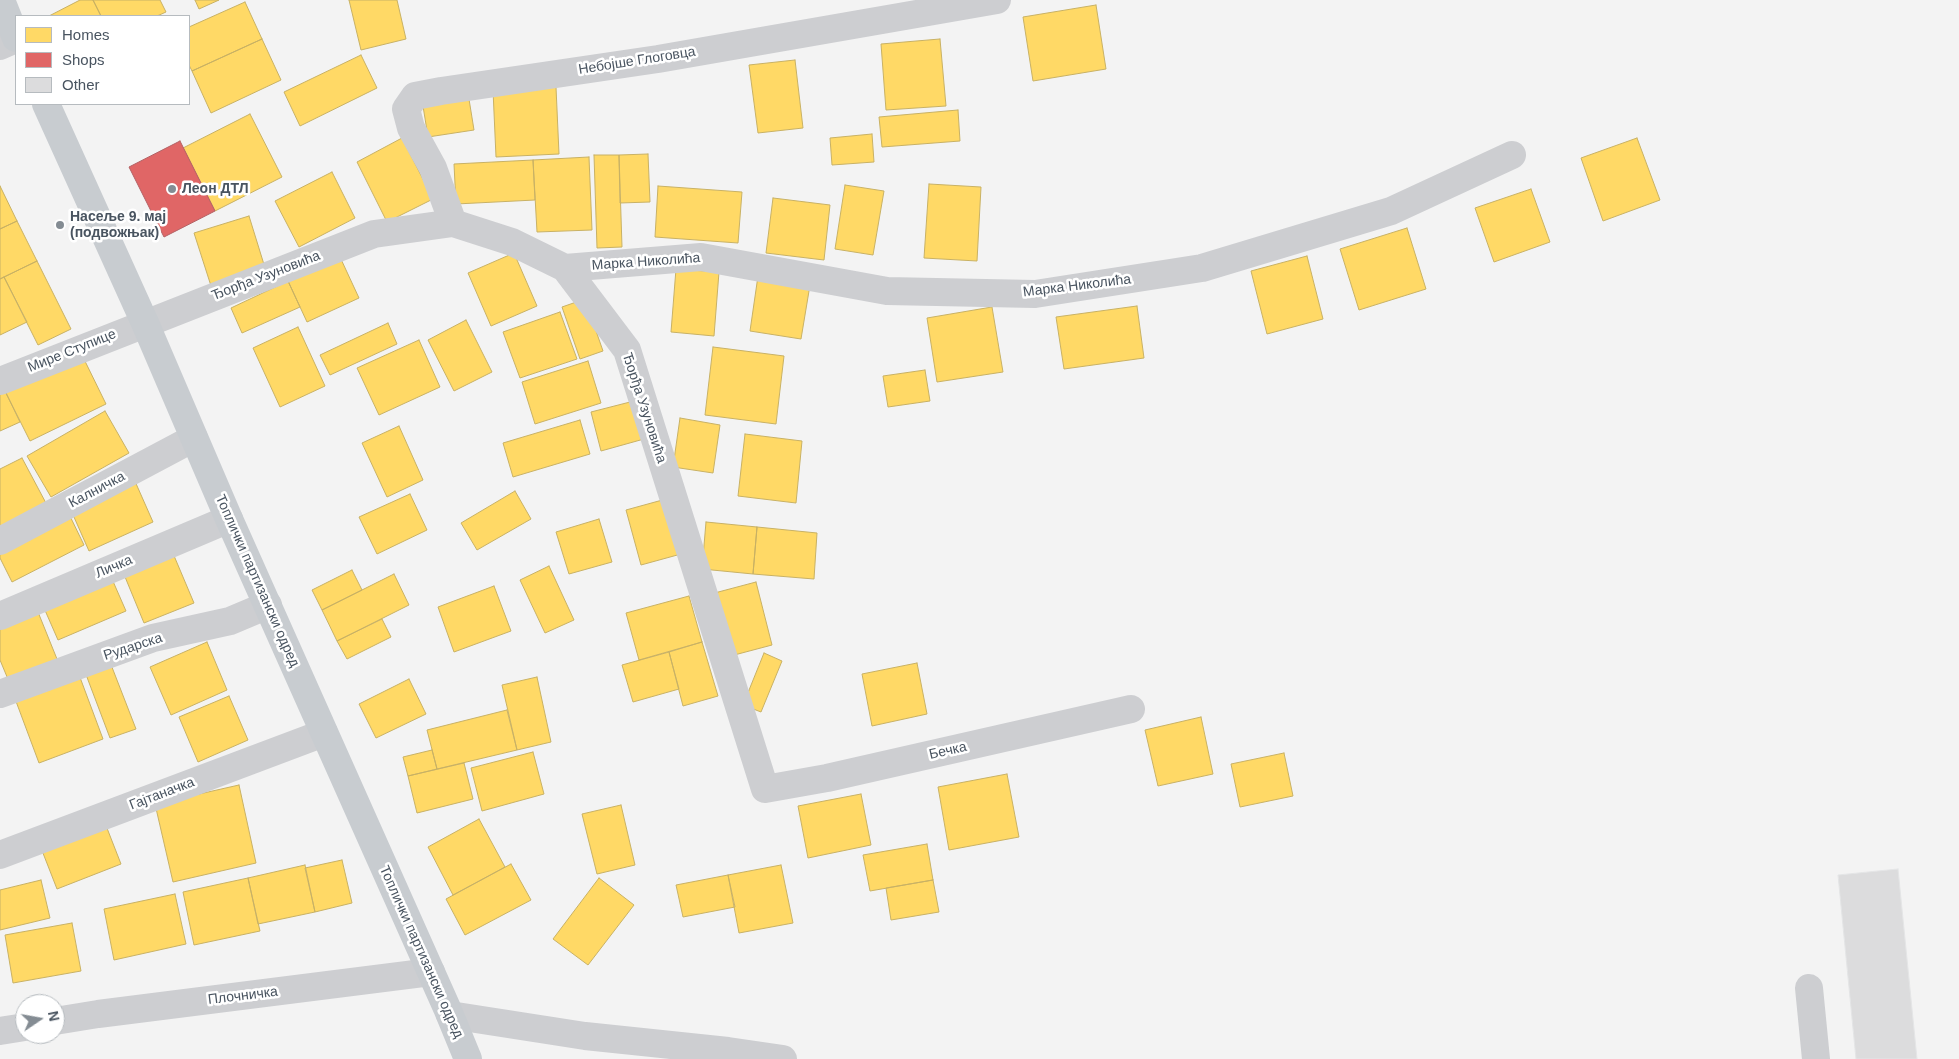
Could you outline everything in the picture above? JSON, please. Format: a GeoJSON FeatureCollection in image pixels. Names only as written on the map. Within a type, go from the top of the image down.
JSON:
{"type":"FeatureCollection","features":[{"type":"Feature","properties":{"kind":"main road"},"geometry":{"type":"LineString","coordinates":[[0,0],[15,36]]}},
{"type":"Feature","properties":{"kind":"main road","name":"Топлички партизански одред"},"geometry":{"type":"LineString","coordinates":[[46,105],[145,323],[229,519],[468,1059]]}},
{"type":"Feature","properties":{"kind":"street","name":"Небојше Глоговца"},"geometry":{"type":"LineString","coordinates":[[453,223],[433,168],[411,128],[406,109],[415,96],[658,58],[997,0]]}},
{"type":"Feature","properties":{"kind":"street"},"geometry":{"type":"LineString","coordinates":[[0,46],[15,38]]}},
{"type":"Feature","properties":{"kind":"street","name":"Марка Николића"},"geometry":{"type":"LineString","coordinates":[[565,268],[701,257],[888,291],[1035,294],[1202,268],[1391,211],[1512,155]]}},
{"type":"Feature","properties":{"kind":"street","name":"Ђорђа Узуновића"},"geometry":{"type":"LineString","coordinates":[[145,323],[374,234],[453,223],[512,242],[565,268],[627,350],[764,789]]}},
{"type":"Feature","properties":{"kind":"street","name":"Мире Ступице"},"geometry":{"type":"LineString","coordinates":[[0,381],[145,323]]}},
{"type":"Feature","properties":{"kind":"street","name":"Калничка"},"geometry":{"type":"LineString","coordinates":[[0,541],[194,438]]}},
{"type":"Feature","properties":{"kind":"street","name":"Личка"},"geometry":{"type":"LineString","coordinates":[[0,616],[229,519]]}},
{"type":"Feature","properties":{"kind":"street","name":"Рударска"},"geometry":{"type":"LineString","coordinates":[[0,694],[153,638],[230,620],[268,605]]}},
{"type":"Feature","properties":{"kind":"street","name":"Бечка"},"geometry":{"type":"LineString","coordinates":[[764,789],[827,778],[1131,709]]}},
{"type":"Feature","properties":{"kind":"street","name":"Гајтаначка"},"geometry":{"type":"LineString","coordinates":[[0,855],[324,732]]}},
{"type":"Feature","properties":{"kind":"street","name":"Плочничка"},"geometry":{"type":"LineString","coordinates":[[65,1019],[431,972]]}},
{"type":"Feature","properties":{"kind":"street"},"geometry":{"type":"LineString","coordinates":[[1809,988],[1816,1059]]}},
{"type":"Feature","properties":{"kind":"street"},"geometry":{"type":"LineString","coordinates":[[450,1016],[586,1036],[728,1051],[783,1059]]}},
{"type":"Feature","properties":{"kind":"street"},"geometry":{"type":"LineString","coordinates":[[0,1031],[15,1028]]}},
{"type":"Feature","properties":{"kind":"building: Homes"},"geometry":{"type":"Polygon","coordinates":[[[80,0],[93,0],[100,15],[51,15],[80,0]]]}},
{"type":"Feature","properties":{"kind":"building: Homes"},"geometry":{"type":"Polygon","coordinates":[[[93,0],[160,0],[166,12],[159,15],[100,15],[93,0]]]}},
{"type":"Feature","properties":{"kind":"building: Homes"},"geometry":{"type":"Polygon","coordinates":[[[195,0],[219,0],[199,9],[195,0]]]}},
{"type":"Feature","properties":{"kind":"building: Homes"},"geometry":{"type":"Polygon","coordinates":[[[349,0],[397,0],[406,39],[361,50],[349,0]]]}},
{"type":"Feature","properties":{"kind":"building: Homes"},"geometry":{"type":"Polygon","coordinates":[[[245,2],[262,39],[192,71],[190,67],[190,27],[245,2]]]}},
{"type":"Feature","properties":{"kind":"building: Homes"},"geometry":{"type":"Polygon","coordinates":[[[1096,5],[1106,69],[1033,81],[1023,17],[1096,5]]]}},
{"type":"Feature","properties":{"kind":"building: Homes"},"geometry":{"type":"Polygon","coordinates":[[[262,39],[281,80],[211,113],[192,71],[262,39]]]}},
{"type":"Feature","properties":{"kind":"building: Homes"},"geometry":{"type":"Polygon","coordinates":[[[940,39],[946,106],[886,110],[881,44],[940,39]]]}},
{"type":"Feature","properties":{"kind":"building: Homes"},"geometry":{"type":"Polygon","coordinates":[[[361,55],[377,88],[300,126],[284,92],[361,55]]]}},
{"type":"Feature","properties":{"kind":"building: Homes"},"geometry":{"type":"Polygon","coordinates":[[[795,60],[803,128],[758,133],[749,65],[795,60]]]}},
{"type":"Feature","properties":{"kind":"building: Homes"},"geometry":{"type":"Polygon","coordinates":[[[556,87],[559,154],[496,157],[493,90],[556,87]]]}},
{"type":"Feature","properties":{"kind":"building: Homes"},"geometry":{"type":"Polygon","coordinates":[[[469,99],[474,130],[428,137],[423,106],[469,99]]]}},
{"type":"Feature","properties":{"kind":"building: Homes"},"geometry":{"type":"Polygon","coordinates":[[[958,110],[960,141],[882,147],[879,117],[958,110]]]}},
{"type":"Feature","properties":{"kind":"building: Homes"},"geometry":{"type":"Polygon","coordinates":[[[250,114],[282,177],[215,211],[183,148],[250,114]]]}},
{"type":"Feature","properties":{"kind":"building: Homes"},"geometry":{"type":"Polygon","coordinates":[[[872,134],[874,162],[832,165],[830,138],[872,134]]]}},
{"type":"Feature","properties":{"kind":"building: Homes"},"geometry":{"type":"Polygon","coordinates":[[[402,138],[433,199],[387,222],[357,162],[402,138]]]}},
{"type":"Feature","properties":{"kind":"building: Homes"},"geometry":{"type":"Polygon","coordinates":[[[1637,138],[1660,200],[1603,221],[1581,158],[1637,138]]]}},
{"type":"Feature","properties":{"kind":"building: Homes"},"geometry":{"type":"Polygon","coordinates":[[[648,154],[650,202],[620,203],[619,155],[648,154]]]}},
{"type":"Feature","properties":{"kind":"building: Homes"},"geometry":{"type":"Polygon","coordinates":[[[594,155],[619,155],[622,247],[597,248],[594,155]]]}},
{"type":"Feature","properties":{"kind":"building: Homes"},"geometry":{"type":"Polygon","coordinates":[[[589,157],[592,230],[537,232],[533,160],[589,157]]]}},
{"type":"Feature","properties":{"kind":"building: Homes"},"geometry":{"type":"Polygon","coordinates":[[[533,160],[535,200],[456,204],[454,164],[533,160]]]}},
{"type":"Feature","properties":{"kind":"building: Homes"},"geometry":{"type":"Polygon","coordinates":[[[332,172],[355,218],[299,247],[275,201],[332,172]]]}},
{"type":"Feature","properties":{"kind":"building: Homes"},"geometry":{"type":"Polygon","coordinates":[[[929,184],[981,187],[977,261],[924,258],[929,184]]]}},
{"type":"Feature","properties":{"kind":"building: Homes"},"geometry":{"type":"Polygon","coordinates":[[[845,185],[884,191],[873,255],[835,249],[845,185]]]}},
{"type":"Feature","properties":{"kind":"building: Homes"},"geometry":{"type":"Polygon","coordinates":[[[0,186],[17,221],[0,229],[0,186]]]}},
{"type":"Feature","properties":{"kind":"building: Homes"},"geometry":{"type":"Polygon","coordinates":[[[658,186],[742,192],[738,243],[655,237],[658,186]]]}},
{"type":"Feature","properties":{"kind":"building: Homes"},"geometry":{"type":"Polygon","coordinates":[[[1531,189],[1550,242],[1494,262],[1475,208],[1531,189]]]}},
{"type":"Feature","properties":{"kind":"building: Homes"},"geometry":{"type":"Polygon","coordinates":[[[773,198],[830,205],[824,260],[766,253],[773,198]]]}},
{"type":"Feature","properties":{"kind":"building: Homes"},"geometry":{"type":"Polygon","coordinates":[[[249,216],[266,271],[212,289],[194,233],[249,216]]]}},
{"type":"Feature","properties":{"kind":"building: Homes"},"geometry":{"type":"Polygon","coordinates":[[[17,221],[37,261],[0,279],[0,229],[17,221]]]}},
{"type":"Feature","properties":{"kind":"building: Homes"},"geometry":{"type":"Polygon","coordinates":[[[1407,228],[1426,289],[1359,310],[1340,249],[1407,228]]]}},
{"type":"Feature","properties":{"kind":"building: Homes"},"geometry":{"type":"Polygon","coordinates":[[[514,253],[537,306],[491,326],[468,273],[514,253]]]}},
{"type":"Feature","properties":{"kind":"building: Homes"},"geometry":{"type":"Polygon","coordinates":[[[1307,256],[1323,319],[1267,334],[1251,271],[1307,256]]]}},
{"type":"Feature","properties":{"kind":"building: Homes"},"geometry":{"type":"Polygon","coordinates":[[[340,257],[359,298],[307,322],[288,281],[340,257]]]}},
{"type":"Feature","properties":{"kind":"building: Homes"},"geometry":{"type":"Polygon","coordinates":[[[37,261],[71,329],[38,345],[4,277],[37,261]]]}},
{"type":"Feature","properties":{"kind":"building: Homes"},"geometry":{"type":"Polygon","coordinates":[[[676,269],[719,272],[714,336],[671,332],[676,269]]]}},
{"type":"Feature","properties":{"kind":"building: Homes"},"geometry":{"type":"Polygon","coordinates":[[[758,276],[810,285],[801,339],[750,331],[758,276]]]}},
{"type":"Feature","properties":{"kind":"building: Homes"},"geometry":{"type":"Polygon","coordinates":[[[4,277],[27,322],[0,335],[0,279],[4,277]]]}},
{"type":"Feature","properties":{"kind":"building: Homes"},"geometry":{"type":"Polygon","coordinates":[[[288,281],[300,307],[242,333],[231,308],[288,281]]]}},
{"type":"Feature","properties":{"kind":"building: Homes"},"geometry":{"type":"Polygon","coordinates":[[[585,299],[603,351],[580,359],[562,307],[585,299]]]}},
{"type":"Feature","properties":{"kind":"building: Homes"},"geometry":{"type":"Polygon","coordinates":[[[1137,306],[1144,358],[1064,369],[1056,317],[1137,306]]]}},
{"type":"Feature","properties":{"kind":"building: Homes"},"geometry":{"type":"Polygon","coordinates":[[[992,307],[1003,372],[937,382],[927,318],[992,307]]]}},
{"type":"Feature","properties":{"kind":"building: Homes"},"geometry":{"type":"Polygon","coordinates":[[[560,312],[577,359],[520,378],[503,332],[560,312]]]}},
{"type":"Feature","properties":{"kind":"building: Homes"},"geometry":{"type":"Polygon","coordinates":[[[466,320],[492,372],[454,391],[428,340],[466,320]]]}},
{"type":"Feature","properties":{"kind":"building: Homes"},"geometry":{"type":"Polygon","coordinates":[[[388,323],[397,344],[330,375],[320,355],[388,323]]]}},
{"type":"Feature","properties":{"kind":"building: Homes"},"geometry":{"type":"Polygon","coordinates":[[[298,327],[325,386],[280,407],[253,348],[298,327]]]}},
{"type":"Feature","properties":{"kind":"building: Homes"},"geometry":{"type":"Polygon","coordinates":[[[419,340],[440,387],[379,415],[357,368],[419,340]]]}},
{"type":"Feature","properties":{"kind":"building: Homes"},"geometry":{"type":"Polygon","coordinates":[[[713,347],[784,356],[776,424],[705,415],[713,347]]]}},
{"type":"Feature","properties":{"kind":"building: Homes"},"geometry":{"type":"Polygon","coordinates":[[[81,353],[106,404],[30,441],[5,391],[81,353]]]}},
{"type":"Feature","properties":{"kind":"building: Homes"},"geometry":{"type":"Polygon","coordinates":[[[588,361],[601,403],[535,424],[522,382],[588,361]]]}},
{"type":"Feature","properties":{"kind":"building: Homes"},"geometry":{"type":"Polygon","coordinates":[[[925,370],[930,401],[888,407],[883,376],[925,370]]]}},
{"type":"Feature","properties":{"kind":"building: Homes"},"geometry":{"type":"Polygon","coordinates":[[[5,391],[20,422],[0,431],[0,393],[5,391]]]}},
{"type":"Feature","properties":{"kind":"building: Homes"},"geometry":{"type":"Polygon","coordinates":[[[634,401],[644,439],[601,451],[591,412],[634,401]]]}},
{"type":"Feature","properties":{"kind":"building: Homes"},"geometry":{"type":"Polygon","coordinates":[[[105,411],[129,453],[51,497],[27,456],[105,411]]]}},
{"type":"Feature","properties":{"kind":"building: Homes"},"geometry":{"type":"Polygon","coordinates":[[[680,418],[720,425],[713,473],[673,467],[680,418]]]}},
{"type":"Feature","properties":{"kind":"building: Homes"},"geometry":{"type":"Polygon","coordinates":[[[580,420],[590,454],[513,477],[503,443],[580,420]]]}},
{"type":"Feature","properties":{"kind":"building: Homes"},"geometry":{"type":"Polygon","coordinates":[[[399,426],[423,480],[387,497],[362,443],[399,426]]]}},
{"type":"Feature","properties":{"kind":"building: Homes"},"geometry":{"type":"Polygon","coordinates":[[[745,434],[802,441],[796,503],[738,496],[745,434]]]}},
{"type":"Feature","properties":{"kind":"building: Homes"},"geometry":{"type":"Polygon","coordinates":[[[22,458],[47,505],[0,529],[0,469],[22,458]]]}},
{"type":"Feature","properties":{"kind":"building: Homes"},"geometry":{"type":"Polygon","coordinates":[[[134,479],[153,522],[89,551],[70,508],[134,479]]]}},
{"type":"Feature","properties":{"kind":"building: Homes"},"geometry":{"type":"Polygon","coordinates":[[[515,491],[531,519],[477,550],[461,523],[515,491]]]}},
{"type":"Feature","properties":{"kind":"building: Homes"},"geometry":{"type":"Polygon","coordinates":[[[410,494],[427,530],[377,554],[359,517],[410,494]]]}},
{"type":"Feature","properties":{"kind":"building: Homes"},"geometry":{"type":"Polygon","coordinates":[[[666,499],[681,554],[641,565],[626,510],[666,499]]]}},
{"type":"Feature","properties":{"kind":"building: Homes"},"geometry":{"type":"Polygon","coordinates":[[[67,510],[84,545],[12,582],[0,558],[0,544],[67,510]]]}},
{"type":"Feature","properties":{"kind":"building: Homes"},"geometry":{"type":"Polygon","coordinates":[[[599,519],[612,562],[569,574],[556,532],[599,519]]]}},
{"type":"Feature","properties":{"kind":"building: Homes"},"geometry":{"type":"Polygon","coordinates":[[[706,522],[757,527],[753,574],[702,569],[706,522]]]}},
{"type":"Feature","properties":{"kind":"building: Homes"},"geometry":{"type":"Polygon","coordinates":[[[757,527],[817,533],[814,579],[753,574],[757,527]]]}},
{"type":"Feature","properties":{"kind":"building: Homes"},"geometry":{"type":"Polygon","coordinates":[[[172,551],[194,603],[144,623],[123,572],[172,551]]]}},
{"type":"Feature","properties":{"kind":"building: Homes"},"geometry":{"type":"Polygon","coordinates":[[[549,566],[574,620],[545,633],[520,580],[549,566]]]}},
{"type":"Feature","properties":{"kind":"building: Homes"},"geometry":{"type":"Polygon","coordinates":[[[352,570],[362,590],[322,610],[312,590],[352,570]]]}},
{"type":"Feature","properties":{"kind":"building: Homes"},"geometry":{"type":"Polygon","coordinates":[[[394,574],[409,605],[337,641],[322,610],[394,574]]]}},
{"type":"Feature","properties":{"kind":"building: Homes"},"geometry":{"type":"Polygon","coordinates":[[[112,579],[126,611],[58,640],[44,608],[112,579]]]}},
{"type":"Feature","properties":{"kind":"building: Homes"},"geometry":{"type":"Polygon","coordinates":[[[756,582],[772,645],[723,658],[707,595],[756,582]]]}},
{"type":"Feature","properties":{"kind":"building: Homes"},"geometry":{"type":"Polygon","coordinates":[[[494,586],[511,631],[454,652],[438,607],[494,586]]]}},
{"type":"Feature","properties":{"kind":"building: Homes"},"geometry":{"type":"Polygon","coordinates":[[[689,596],[702,642],[639,660],[626,613],[689,596]]]}},
{"type":"Feature","properties":{"kind":"building: Homes"},"geometry":{"type":"Polygon","coordinates":[[[38,612],[59,664],[10,684],[0,660],[0,627],[38,612]]]}},
{"type":"Feature","properties":{"kind":"building: Homes"},"geometry":{"type":"Polygon","coordinates":[[[382,619],[391,637],[347,659],[337,641],[382,619]]]}},
{"type":"Feature","properties":{"kind":"building: Homes"},"geometry":{"type":"Polygon","coordinates":[[[207,642],[227,690],[171,715],[150,667],[207,642]]]}},
{"type":"Feature","properties":{"kind":"building: Homes"},"geometry":{"type":"Polygon","coordinates":[[[702,642],[718,696],[683,706],[669,652],[702,642]]]}},
{"type":"Feature","properties":{"kind":"building: Homes"},"geometry":{"type":"Polygon","coordinates":[[[669,652],[679,689],[633,702],[622,665],[669,652]]]}},
{"type":"Feature","properties":{"kind":"building: Homes"},"geometry":{"type":"Polygon","coordinates":[[[764,653],[782,661],[761,712],[743,705],[764,653]]]}},
{"type":"Feature","properties":{"kind":"building: Homes"},"geometry":{"type":"Polygon","coordinates":[[[110,662],[136,729],[110,738],[85,672],[110,662]]]}},
{"type":"Feature","properties":{"kind":"building: Homes"},"geometry":{"type":"Polygon","coordinates":[[[917,663],[927,714],[872,726],[862,674],[917,663]]]}},
{"type":"Feature","properties":{"kind":"building: Homes"},"geometry":{"type":"Polygon","coordinates":[[[78,672],[103,739],[39,763],[14,696],[78,672]]]}},
{"type":"Feature","properties":{"kind":"building: Homes"},"geometry":{"type":"Polygon","coordinates":[[[537,677],[551,742],[517,750],[502,685],[537,677]]]}},
{"type":"Feature","properties":{"kind":"building: Homes"},"geometry":{"type":"Polygon","coordinates":[[[409,679],[426,714],[376,738],[359,704],[409,679]]]}},
{"type":"Feature","properties":{"kind":"building: Homes"},"geometry":{"type":"Polygon","coordinates":[[[229,696],[248,740],[198,762],[179,717],[229,696]]]}},
{"type":"Feature","properties":{"kind":"building: Homes"},"geometry":{"type":"Polygon","coordinates":[[[507,710],[517,750],[437,769],[427,730],[507,710]]]}},
{"type":"Feature","properties":{"kind":"building: Homes"},"geometry":{"type":"Polygon","coordinates":[[[1201,717],[1213,774],[1158,786],[1145,730],[1201,717]]]}},
{"type":"Feature","properties":{"kind":"building: Homes"},"geometry":{"type":"Polygon","coordinates":[[[432,750],[437,769],[408,776],[403,757],[432,750]]]}},
{"type":"Feature","properties":{"kind":"building: Homes"},"geometry":{"type":"Polygon","coordinates":[[[533,752],[544,794],[482,811],[471,768],[533,752]]]}},
{"type":"Feature","properties":{"kind":"building: Homes"},"geometry":{"type":"Polygon","coordinates":[[[1284,753],[1293,796],[1240,807],[1231,764],[1284,753]]]}},
{"type":"Feature","properties":{"kind":"building: Homes"},"geometry":{"type":"Polygon","coordinates":[[[464,763],[473,799],[417,813],[408,776],[464,763]]]}},
{"type":"Feature","properties":{"kind":"building: Homes"},"geometry":{"type":"Polygon","coordinates":[[[1007,774],[1019,837],[949,850],[938,787],[1007,774]]]}},
{"type":"Feature","properties":{"kind":"building: Homes"},"geometry":{"type":"Polygon","coordinates":[[[239,785],[256,863],[173,882],[155,804],[239,785]]]}},
{"type":"Feature","properties":{"kind":"building: Homes"},"geometry":{"type":"Polygon","coordinates":[[[861,794],[871,845],[808,858],[798,806],[861,794]]]}},
{"type":"Feature","properties":{"kind":"building: Homes"},"geometry":{"type":"Polygon","coordinates":[[[621,805],[635,865],[597,874],[582,814],[621,805]]]}},
{"type":"Feature","properties":{"kind":"building: Homes"},"geometry":{"type":"Polygon","coordinates":[[[479,819],[505,867],[453,895],[428,847],[479,819]]]}},
{"type":"Feature","properties":{"kind":"building: Homes"},"geometry":{"type":"Polygon","coordinates":[[[105,823],[121,864],[57,889],[41,848],[105,823]]]}},
{"type":"Feature","properties":{"kind":"building: Homes"},"geometry":{"type":"Polygon","coordinates":[[[927,844],[933,880],[870,891],[863,855],[927,844]]]}},
{"type":"Feature","properties":{"kind":"building: Homes"},"geometry":{"type":"Polygon","coordinates":[[[342,860],[352,903],[315,912],[305,868],[342,860]]]}},
{"type":"Feature","properties":{"kind":"building: Homes"},"geometry":{"type":"Polygon","coordinates":[[[511,864],[531,900],[465,935],[446,899],[511,864]]]}},
{"type":"Feature","properties":{"kind":"building: Homes"},"geometry":{"type":"Polygon","coordinates":[[[305,865],[315,912],[258,924],[248,878],[305,865]]]}},
{"type":"Feature","properties":{"kind":"building: Homes"},"geometry":{"type":"Polygon","coordinates":[[[781,865],[793,923],[739,933],[728,875],[781,865]]]}},
{"type":"Feature","properties":{"kind":"building: Homes"},"geometry":{"type":"Polygon","coordinates":[[[728,875],[735,907],[683,917],[676,885],[728,875]]]}},
{"type":"Feature","properties":{"kind":"building: Homes"},"geometry":{"type":"Polygon","coordinates":[[[248,878],[260,931],[194,945],[183,892],[248,878]]]}},
{"type":"Feature","properties":{"kind":"building: Homes"},"geometry":{"type":"Polygon","coordinates":[[[599,878],[634,905],[588,965],[553,939],[599,878]]]}},
{"type":"Feature","properties":{"kind":"building: Homes"},"geometry":{"type":"Polygon","coordinates":[[[41,880],[50,918],[0,930],[0,890],[41,880]]]}},
{"type":"Feature","properties":{"kind":"building: Homes"},"geometry":{"type":"Polygon","coordinates":[[[933,880],[939,912],[891,920],[886,888],[933,880]]]}},
{"type":"Feature","properties":{"kind":"building: Homes"},"geometry":{"type":"Polygon","coordinates":[[[175,894],[186,944],[114,960],[104,909],[175,894]]]}},
{"type":"Feature","properties":{"kind":"building: Homes"},"geometry":{"type":"Polygon","coordinates":[[[72,923],[81,971],[13,983],[5,935],[72,923]]]}},
{"type":"Feature","properties":{"kind":"building: Shops","name":"Леон ДТЛ"},"geometry":{"type":"Polygon","coordinates":[[[180,141],[215,211],[164,237],[129,167],[180,141]]]}},
{"type":"Feature","properties":{"kind":"building: Other"},"geometry":{"type":"Polygon","coordinates":[[[1898,869],[1917,1059],[1856,1059],[1838,875],[1898,869]]]}},
{"type":"Feature","properties":{"kind":"place","name":"Леон ДТЛ"},"geometry":{"type":"Point","coordinates":[172,189]}},
{"type":"Feature","properties":{"kind":"place","name":"Насеље 9. мај (подвожњак)"},"geometry":{"type":"Point","coordinates":[60,225]}}]}
